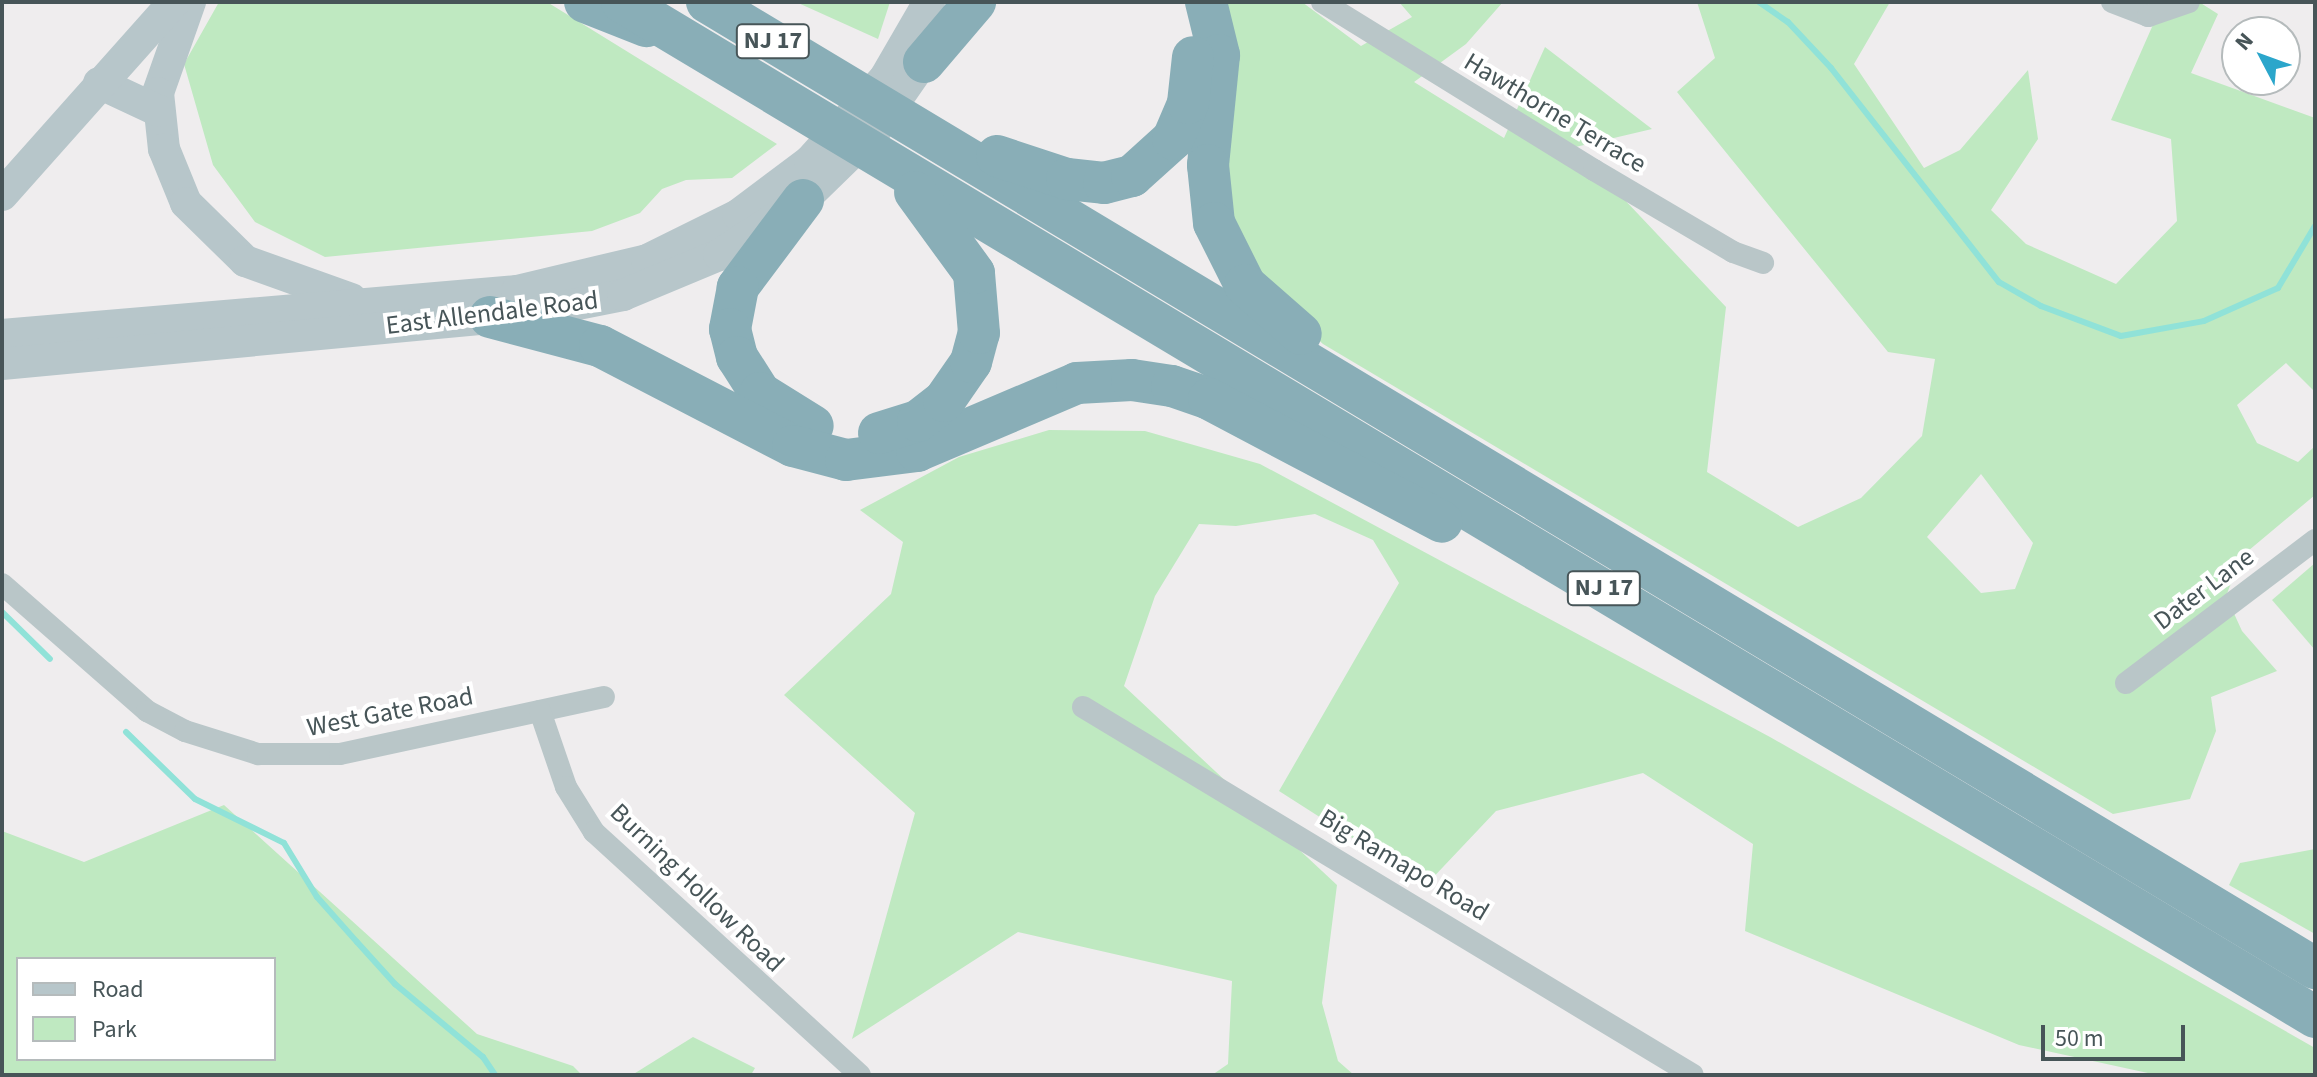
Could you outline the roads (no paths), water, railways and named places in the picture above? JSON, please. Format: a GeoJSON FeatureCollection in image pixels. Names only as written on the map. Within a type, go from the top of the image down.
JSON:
{"type":"FeatureCollection","features":[{"type":"Feature","properties":{"kind":"highway"},"geometry":{"type":"LineString","coordinates":[[585,2],[692,44]]}},
{"type":"Feature","properties":{"kind":"highway","name":"NJ 17"},"geometry":{"type":"LineString","coordinates":[[622,2],[2315,1017]]}},
{"type":"Feature","properties":{"kind":"highway","name":"NJ 17"},"geometry":{"type":"LineString","coordinates":[[707,2],[2315,968]]}},
{"type":"Feature","properties":{"kind":"highway"},"geometry":{"type":"LineString","coordinates":[[753,2],[801,58]]}},
{"type":"Feature","properties":{"kind":"highway"},"geometry":{"type":"LineString","coordinates":[[924,62],[975,2]]}},
{"type":"Feature","properties":{"kind":"highway"},"geometry":{"type":"LineString","coordinates":[[919,129],[1067,179],[1104,183],[1132,176],[1162,153],[1188,103],[1193,64],[1178,2]]}},
{"type":"Feature","properties":{"kind":"highway"},"geometry":{"type":"LineString","coordinates":[[1206,2],[1219,55],[1209,186],[1226,257],[1269,311],[1350,364],[1454,452]]}},
{"type":"Feature","properties":{"kind":"highway"},"geometry":{"type":"LineString","coordinates":[[803,200],[738,287],[730,329],[745,372],[782,412],[825,430],[873,434],[918,421],[964,377],[979,333],[980,305],[961,247],[891,164]]}},
{"type":"Feature","properties":{"kind":"highway"},"geometry":{"type":"LineString","coordinates":[[490,317],[600,346],[793,446],[846,460],[917,451],[1077,383],[1132,380],[1172,386],[1209,399],[1493,551],[1742,672]]}},
{"type":"Feature","properties":{"kind":"main road"},"geometry":{"type":"LineString","coordinates":[[2,195],[174,2]]}},
{"type":"Feature","properties":{"kind":"main road"},"geometry":{"type":"LineString","coordinates":[[190,2],[165,60],[159,111],[177,186],[212,235],[263,270],[365,303]]}},
{"type":"Feature","properties":{"kind":"main road","name":"East Allendale Road"},"geometry":{"type":"LineString","coordinates":[[2,335],[365,303],[584,279],[709,233],[788,180],[846,126],[885,78],[929,2]]}},
{"type":"Feature","properties":{"kind":"main road","name":"East Allendale Road"},"geometry":{"type":"LineString","coordinates":[[2,364],[490,317],[589,304],[655,283],[719,255],[803,200],[867,139],[924,62],[957,2]]}},
{"type":"Feature","properties":{"kind":"main road"},"geometry":{"type":"LineString","coordinates":[[99,83],[159,111]]}},
{"type":"Feature","properties":{"kind":"street","name":"Hawthorne Terrace"},"geometry":{"type":"LineString","coordinates":[[1322,2],[1657,207],[1763,263]]}},
{"type":"Feature","properties":{"kind":"street"},"geometry":{"type":"LineString","coordinates":[[2112,2],[2148,16],[2189,2]]}},
{"type":"Feature","properties":{"kind":"street","name":"Dater Lane"},"geometry":{"type":"LineString","coordinates":[[2126,683],[2315,541]]}},
{"type":"Feature","properties":{"kind":"street","name":"West Gate Road"},"geometry":{"type":"LineString","coordinates":[[2,584],[147,711],[185,731],[258,754],[340,754],[604,697]]}},
{"type":"Feature","properties":{"kind":"street","name":"Big Ramapo Road"},"geometry":{"type":"LineString","coordinates":[[1083,707],[1693,1075]]}},
{"type":"Feature","properties":{"kind":"street","name":"Burning Hollow Road"},"geometry":{"type":"LineString","coordinates":[[540,711],[566,787],[594,832],[860,1075]]}},
{"type":"Feature","properties":{"kind":"waterway"},"geometry":{"type":"LineString","coordinates":[[1759,2],[1788,22],[1831,68],[1999,282],[2041,306],[2121,336],[2204,321],[2278,288],[2315,226]]}},
{"type":"Feature","properties":{"kind":"waterway"},"geometry":{"type":"LineString","coordinates":[[2,612],[50,659]]}},
{"type":"Feature","properties":{"kind":"waterway"},"geometry":{"type":"LineString","coordinates":[[126,732],[195,799],[284,843],[317,897],[395,984],[483,1057],[495,1075]]}}]}
